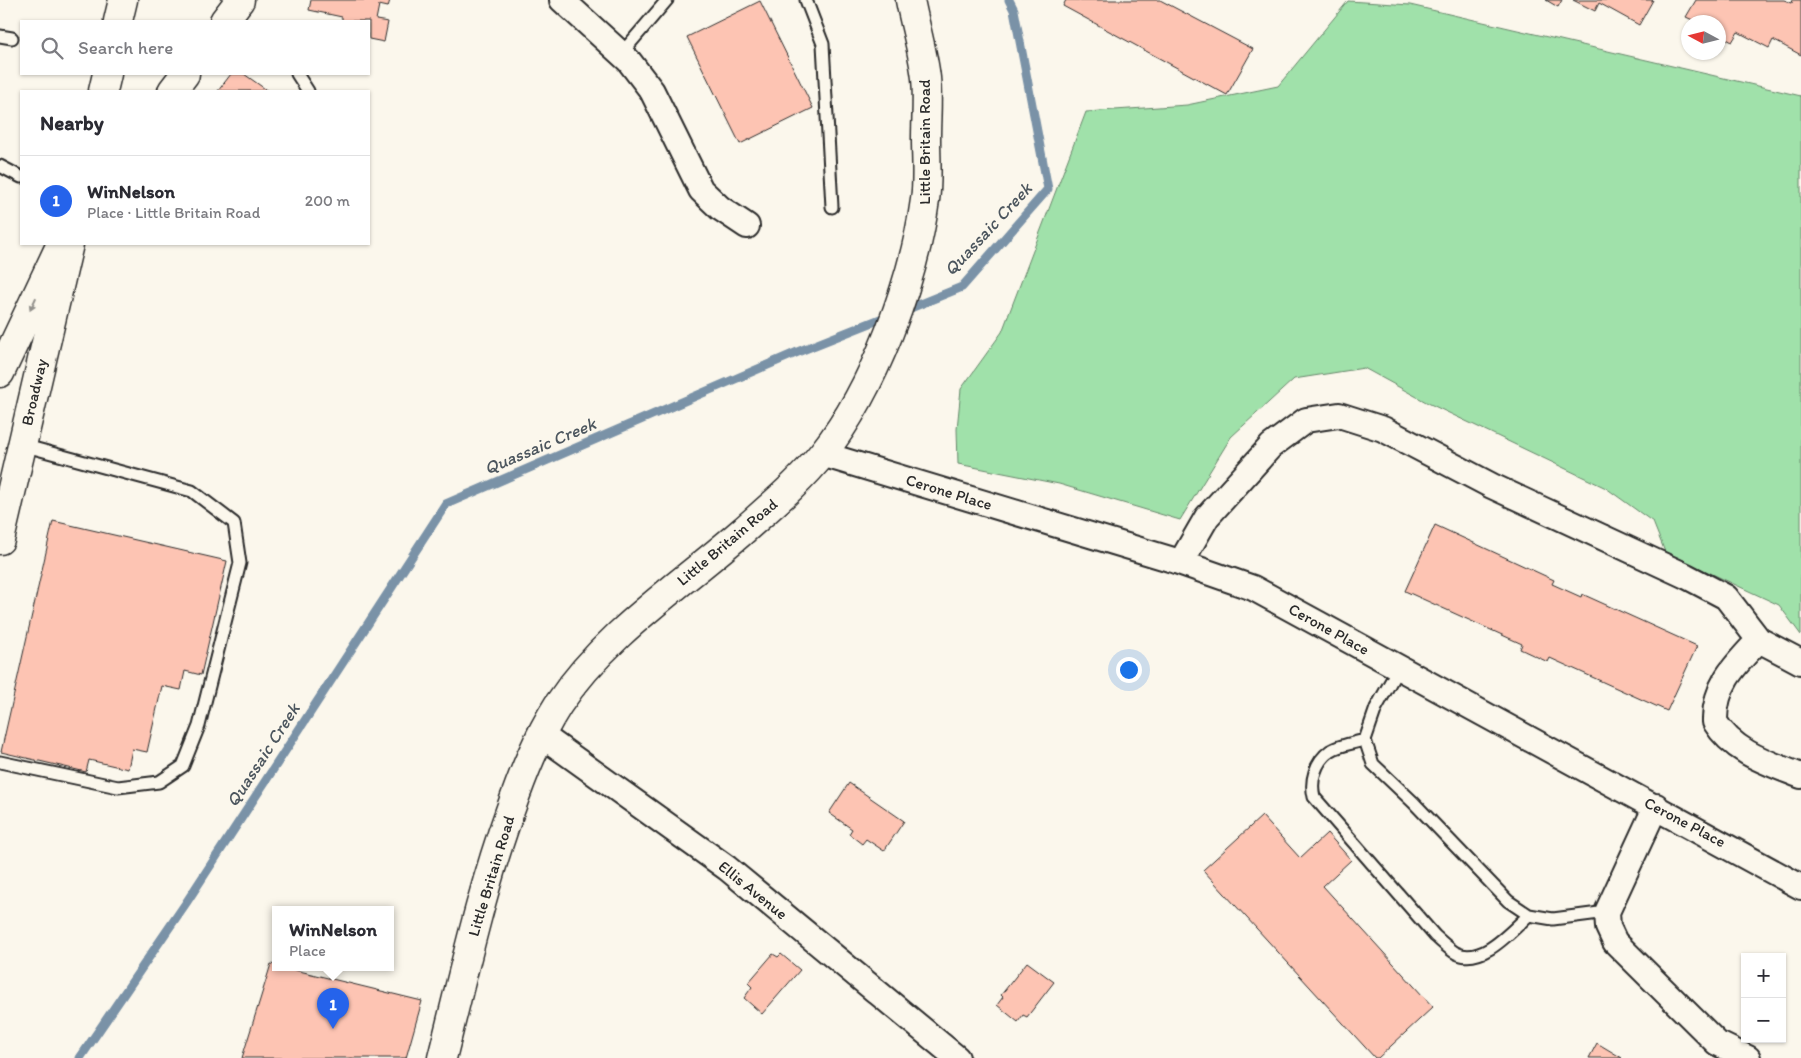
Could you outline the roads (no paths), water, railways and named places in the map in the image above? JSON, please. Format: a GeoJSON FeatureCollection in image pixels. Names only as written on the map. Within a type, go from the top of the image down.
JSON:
{"type":"FeatureCollection","features":[{"type":"Feature","properties":{"kind":"street"},"geometry":{"type":"LineString","coordinates":[[118,20],[123,0]]}},
{"type":"Feature","properties":{"kind":"street"},"geometry":{"type":"LineString","coordinates":[[562,0],[621,54],[652,91],[701,190],[720,208],[747,226]]}},
{"type":"Feature","properties":{"kind":"street","name":"Little Britain Road"},"geometry":{"type":"LineString","coordinates":[[442,1058],[481,902],[502,832],[540,734],[560,703],[589,665],[617,635],[763,513],[822,454],[847,418],[874,367],[894,320],[915,253],[926,197],[926,78],[910,0]]}},
{"type":"Feature","properties":{"kind":"street"},"geometry":{"type":"LineString","coordinates":[[103,90],[107,75]]}},
{"type":"Feature","properties":{"kind":"street"},"geometry":{"type":"LineString","coordinates":[[173,90],[184,75]]}},
{"type":"Feature","properties":{"kind":"street"},"geometry":{"type":"LineString","coordinates":[[0,373],[61,245]]}},
{"type":"Feature","properties":{"kind":"street","name":"Broadway"},"geometry":{"type":"LineString","coordinates":[[0,540],[69,245]]}},
{"type":"Feature","properties":{"kind":"street"},"geometry":{"type":"LineString","coordinates":[[1181,562],[1207,517],[1271,446],[1306,420],[1339,415],[1384,429],[1492,486],[1726,597],[1759,640],[1801,662]]}},
{"type":"Feature","properties":{"kind":"street","name":"Cerone Place"},"geometry":{"type":"LineString","coordinates":[[822,454],[1181,562],[1252,588],[1656,806],[1801,887]]}},
{"type":"Feature","properties":{"kind":"street"},"geometry":{"type":"LineString","coordinates":[[1759,640],[1727,677],[1716,697],[1715,722],[1733,744],[1753,756],[1801,776]]}},
{"type":"Feature","properties":{"kind":"street","name":"Ellis Avenue"},"geometry":{"type":"LineString","coordinates":[[540,734],[727,868],[957,1058]]}},
{"type":"Feature","properties":{"kind":"street"},"geometry":{"type":"LineString","coordinates":[[1656,806],[1607,912],[1608,926],[1615,942],[1717,1043],[1748,1058]]}},
{"type":"Feature","properties":{"kind":"lane"},"geometry":{"type":"LineString","coordinates":[[621,54],[667,0]]}},
{"type":"Feature","properties":{"kind":"lane"},"geometry":{"type":"LineString","coordinates":[[806,0],[823,44],[832,207]]}},
{"type":"Feature","properties":{"kind":"lane"},"geometry":{"type":"LineString","coordinates":[[0,36],[12,38]]}},
{"type":"Feature","properties":{"kind":"lane"},"geometry":{"type":"LineString","coordinates":[[298,75],[307,90]]}},
{"type":"Feature","properties":{"kind":"lane"},"geometry":{"type":"LineString","coordinates":[[0,166],[20,176]]}},
{"type":"Feature","properties":{"kind":"lane"},"geometry":{"type":"LineString","coordinates":[[0,762],[118,787],[159,782],[183,766],[199,726],[240,563],[234,523],[192,491],[22,445]]}},
{"type":"Feature","properties":{"kind":"lane"},"geometry":{"type":"LineString","coordinates":[[1399,667],[1376,708],[1365,740],[1373,764],[1414,802],[1508,901],[1529,915],[1553,919],[1607,912]]}},
{"type":"Feature","properties":{"kind":"lane"},"geometry":{"type":"LineString","coordinates":[[1365,740],[1330,752],[1314,772],[1311,786],[1314,798],[1435,936],[1455,953],[1467,956],[1480,954],[1500,941],[1529,915]]}},
{"type":"Feature","properties":{"kind":"waterway","name":"Quassaic Creek"},"geometry":{"type":"LineString","coordinates":[[903,311],[962,287],[1048,189],[1014,10],[1009,0]]}},
{"type":"Feature","properties":{"kind":"waterway","name":"Quassaic Creek"},"geometry":{"type":"LineString","coordinates":[[80,1058],[186,903],[446,504],[800,351],[888,316]]}},
{"type":"Feature","properties":{"kind":"place","name":"WinNelson"},"geometry":{"type":"Point","coordinates":[333,1029]}}]}
